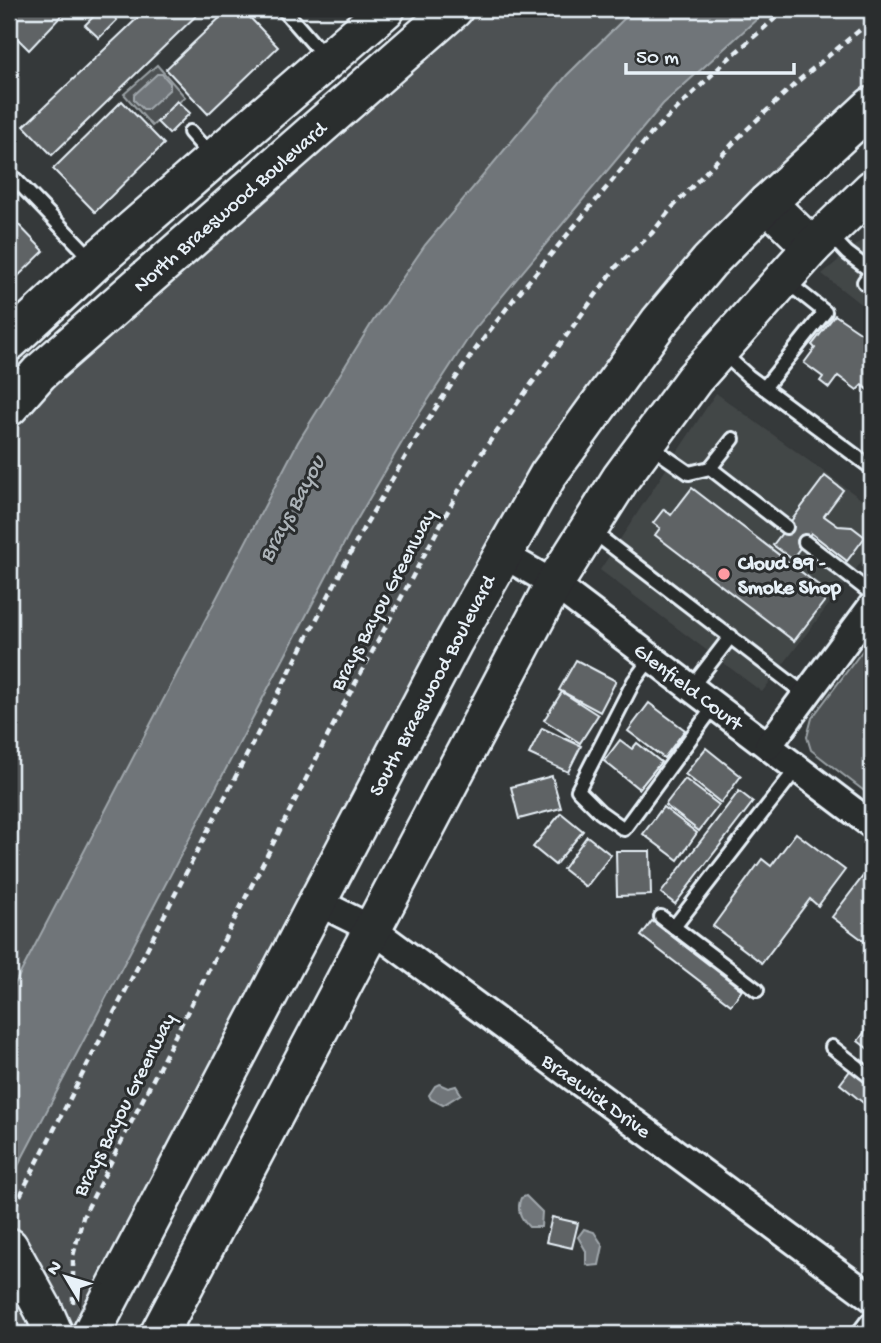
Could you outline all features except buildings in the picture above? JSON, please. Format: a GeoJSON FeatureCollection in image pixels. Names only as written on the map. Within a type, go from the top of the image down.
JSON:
{"type":"FeatureCollection","features":[{"type":"Feature","properties":{"kind":"main road"},"geometry":{"type":"LineString","coordinates":[[9,342],[95,262],[386,9]]}},
{"type":"Feature","properties":{"kind":"main road","name":"North Braeswood Boulevard"},"geometry":{"type":"LineString","coordinates":[[9,407],[39,373],[454,9]]}},
{"type":"Feature","properties":{"kind":"main road"},"geometry":{"type":"LineString","coordinates":[[288,95],[318,128]]}},
{"type":"Feature","properties":{"kind":"main road","name":"South Braeswood Boulevard"},"geometry":{"type":"LineString","coordinates":[[91,1334],[316,901],[502,554],[548,475],[659,322],[709,262],[767,203],[872,106]]}},
{"type":"Feature","properties":{"kind":"main road"},"geometry":{"type":"LineString","coordinates":[[159,1334],[554,584],[589,528],[694,379],[820,239],[872,189]]}},
{"type":"Feature","properties":{"kind":"main road"},"geometry":{"type":"LineString","coordinates":[[767,203],[820,239]]}},
{"type":"Feature","properties":{"kind":"main road"},"geometry":{"type":"LineString","coordinates":[[16,1260],[57,1312],[93,1303],[114,1291]]}},
{"type":"Feature","properties":{"kind":"street","name":"Glenfield Court"},"geometry":{"type":"LineString","coordinates":[[502,554],[554,584],[872,825]]}},
{"type":"Feature","properties":{"kind":"street"},"geometry":{"type":"LineString","coordinates":[[768,746],[872,606]]}},
{"type":"Feature","properties":{"kind":"street","name":"Braewick Drive"},"geometry":{"type":"LineString","coordinates":[[316,901],[372,929],[872,1298]]}},
{"type":"Feature","properties":{"kind":"street"},"geometry":{"type":"LineString","coordinates":[[866,1334],[872,1326]]}},
{"type":"Feature","properties":{"kind":"lane"},"geometry":{"type":"LineString","coordinates":[[283,9],[328,60]]}},
{"type":"Feature","properties":{"kind":"lane"},"geometry":{"type":"LineString","coordinates":[[190,132],[214,159]]}},
{"type":"Feature","properties":{"kind":"lane"},"geometry":{"type":"LineString","coordinates":[[9,180],[13,177],[95,262]]}},
{"type":"Feature","properties":{"kind":"lane"},"geometry":{"type":"LineString","coordinates":[[820,239],[847,253],[872,272],[864,282],[872,289]]}},
{"type":"Feature","properties":{"kind":"lane"},"geometry":{"type":"LineString","coordinates":[[764,388],[825,312],[783,279]]}},
{"type":"Feature","properties":{"kind":"lane"},"geometry":{"type":"LineString","coordinates":[[720,350],[764,388],[872,468]]}},
{"type":"Feature","properties":{"kind":"lane"},"geometry":{"type":"LineString","coordinates":[[647,444],[689,473],[710,468],[733,439]]}},
{"type":"Feature","properties":{"kind":"lane"},"geometry":{"type":"LineString","coordinates":[[710,468],[786,527]]}},
{"type":"Feature","properties":{"kind":"lane"},"geometry":{"type":"LineString","coordinates":[[589,528],[806,695]]}},
{"type":"Feature","properties":{"kind":"lane"},"geometry":{"type":"LineString","coordinates":[[805,542],[872,594]]}},
{"type":"Feature","properties":{"kind":"lane"},"geometry":{"type":"LineString","coordinates":[[691,688],[731,636]]}},
{"type":"Feature","properties":{"kind":"lane"},"geometry":{"type":"LineString","coordinates":[[651,658],[634,681],[578,790],[600,812],[624,829],[715,705]]}},
{"type":"Feature","properties":{"kind":"lane"},"geometry":{"type":"LineString","coordinates":[[674,927],[797,768]]}},
{"type":"Feature","properties":{"kind":"lane"},"geometry":{"type":"LineString","coordinates":[[661,917],[757,990]]}},
{"type":"Feature","properties":{"kind":"lane"},"geometry":{"type":"LineString","coordinates":[[832,1047],[872,1078]]}},
{"type":"Feature","properties":{"kind":"path"},"geometry":{"type":"LineString","coordinates":[[9,1217],[363,529],[423,427],[472,354],[513,300],[652,133],[727,60],[786,9]]}},
{"type":"Feature","properties":{"kind":"path","name":"Brays Bayou Greenway"},"geometry":{"type":"LineString","coordinates":[[57,1312],[83,1217],[342,708],[458,492],[516,404],[575,326],[601,284],[652,233],[738,138],[798,81],[872,20]]}},
{"type":"Feature","properties":{"kind":"shaded area"},"geometry":{"type":"Polygon","coordinates":[[[472,9],[872,9],[872,84],[859,95],[558,429],[492,533],[72,1334],[9,1334],[9,432],[86,351],[472,9]]]}},
{"type":"Feature","properties":{"kind":"shaded area"},"geometry":{"type":"Polygon","coordinates":[[[157,65],[185,97],[152,126],[124,94],[157,65]]]}},
{"type":"Feature","properties":{"kind":"shaded area"},"geometry":{"type":"Polygon","coordinates":[[[872,232],[872,313],[822,274],[872,232]]]}},
{"type":"Feature","properties":{"kind":"shaded area"},"geometry":{"type":"Polygon","coordinates":[[[716,393],[872,507],[872,548],[762,692],[600,570],[716,393]]]}},
{"type":"Feature","properties":{"kind":"shaded area"},"geometry":{"type":"Polygon","coordinates":[[[872,638],[872,797],[811,750],[807,737],[812,718],[872,638]]]}},
{"type":"Feature","properties":{"kind":"water","name":"Brays Bayou"},"geometry":{"type":"Polygon","coordinates":[[[634,9],[768,9],[663,104],[473,331],[412,425],[351,530],[9,1183],[9,995],[298,442],[373,321],[425,245],[567,75],[634,9]]]}},
{"type":"Feature","properties":{"kind":"water"},"geometry":{"type":"Polygon","coordinates":[[[157,74],[162,74],[170,83],[170,89],[148,109],[143,109],[134,100],[134,95],[157,74]]]}},
{"type":"Feature","properties":{"kind":"water"},"geometry":{"type":"Polygon","coordinates":[[[439,1084],[448,1088],[456,1086],[461,1094],[443,1105],[429,1095],[439,1084]]]}},
{"type":"Feature","properties":{"kind":"water"},"geometry":{"type":"Polygon","coordinates":[[[526,1196],[542,1212],[541,1227],[529,1227],[521,1217],[520,1202],[521,1198],[526,1196]]]}},
{"type":"Feature","properties":{"kind":"water"},"geometry":{"type":"Polygon","coordinates":[[[584,1229],[594,1232],[603,1246],[599,1265],[589,1266],[586,1263],[586,1251],[578,1237],[584,1229]]]}},
{"type":"Feature","properties":{"kind":"place","name":"Cloud 89 - Smoke Shop"},"geometry":{"type":"Point","coordinates":[724,574]}}]}
